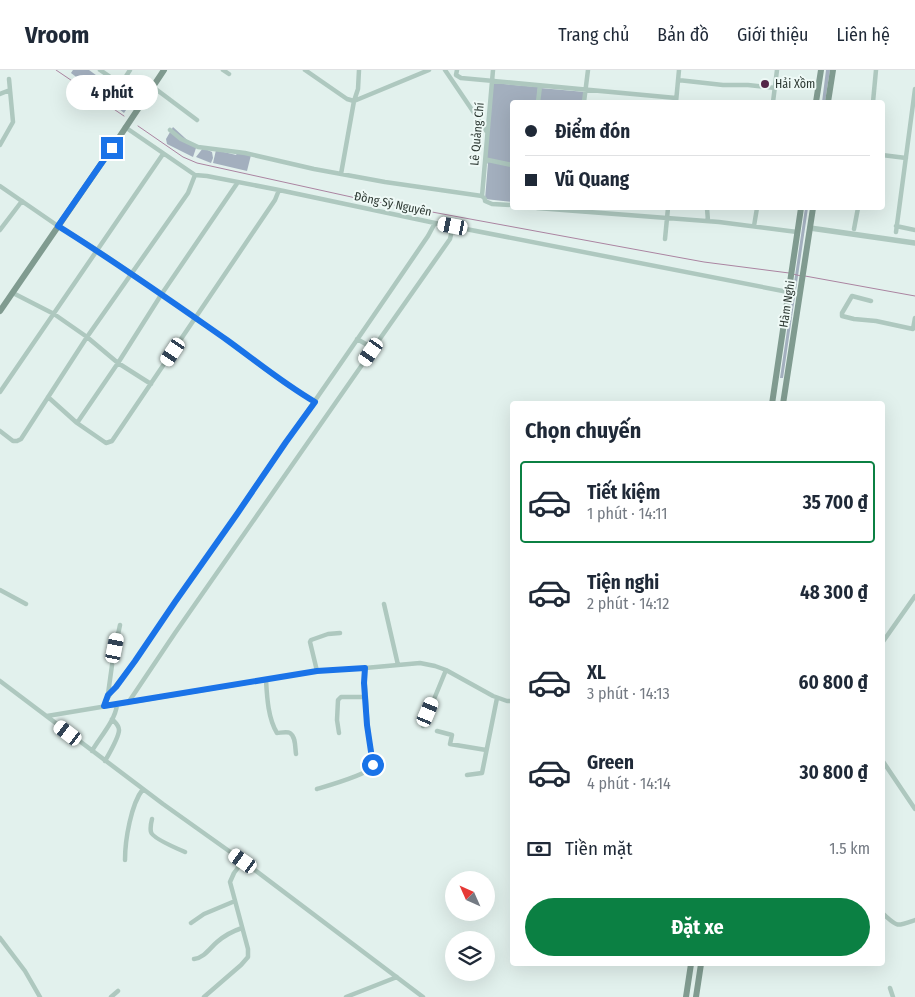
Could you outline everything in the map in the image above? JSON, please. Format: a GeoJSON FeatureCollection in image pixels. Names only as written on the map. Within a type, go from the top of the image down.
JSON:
{"type":"FeatureCollection","features":[{"type":"Feature","properties":{"kind":"main road"},"geometry":{"type":"LineString","coordinates":[[0,311],[164,70]]}},
{"type":"Feature","properties":{"kind":"main road"},"geometry":{"type":"LineString","coordinates":[[816,100],[820,70]]}},
{"type":"Feature","properties":{"kind":"main road"},"geometry":{"type":"LineString","coordinates":[[828,100],[833,70]]}},
{"type":"Feature","properties":{"kind":"main road","name":"Hàm Nghi"},"geometry":{"type":"LineString","coordinates":[[772,401],[801,210]]}},
{"type":"Feature","properties":{"kind":"main road","name":"Hàm Nghi"},"geometry":{"type":"LineString","coordinates":[[783,401],[813,210]]}},
{"type":"Feature","properties":{"kind":"main road"},"geometry":{"type":"LineString","coordinates":[[686,997],[691,966]]}},
{"type":"Feature","properties":{"kind":"main road"},"geometry":{"type":"LineString","coordinates":[[696,997],[701,966]]}},
{"type":"Feature","properties":{"kind":"street"},"geometry":{"type":"LineString","coordinates":[[100,70],[144,100]]}},
{"type":"Feature","properties":{"kind":"street"},"geometry":{"type":"LineString","coordinates":[[121,84],[130,70]]}},
{"type":"Feature","properties":{"kind":"street"},"geometry":{"type":"LineString","coordinates":[[222,70],[229,74]]}},
{"type":"Feature","properties":{"kind":"street"},"geometry":{"type":"LineString","coordinates":[[305,70],[347,99],[354,101],[429,70]]}},
{"type":"Feature","properties":{"kind":"street"},"geometry":{"type":"LineString","coordinates":[[341,174],[354,101],[358,89],[359,70]]}},
{"type":"Feature","properties":{"kind":"street"},"geometry":{"type":"LineString","coordinates":[[445,70],[487,132]]}},
{"type":"Feature","properties":{"kind":"street"},"geometry":{"type":"LineString","coordinates":[[457,70],[456,75],[461,78],[676,100],[679,70]]}},
{"type":"Feature","properties":{"kind":"street","name":"Lê Quảng Chí"},"geometry":{"type":"LineString","coordinates":[[484,198],[484,164],[493,70]]}},
{"type":"Feature","properties":{"kind":"street"},"geometry":{"type":"LineString","coordinates":[[584,100],[588,70]]}},
{"type":"Feature","properties":{"kind":"street"},"geometry":{"type":"LineString","coordinates":[[773,100],[778,70]]}},
{"type":"Feature","properties":{"kind":"street"},"geometry":{"type":"LineString","coordinates":[[873,100],[876,70]]}},
{"type":"Feature","properties":{"kind":"street"},"geometry":{"type":"LineString","coordinates":[[0,145],[13,122],[9,79]]}},
{"type":"Feature","properties":{"kind":"street"},"geometry":{"type":"LineString","coordinates":[[678,80],[723,85],[748,84],[775,88]]}},
{"type":"Feature","properties":{"kind":"street"},"geometry":{"type":"LineString","coordinates":[[538,100],[540,86]]}},
{"type":"Feature","properties":{"kind":"street"},"geometry":{"type":"LineString","coordinates":[[153,87],[197,120]]}},
{"type":"Feature","properties":{"kind":"street"},"geometry":{"type":"LineString","coordinates":[[0,94],[10,90]]}},
{"type":"Feature","properties":{"kind":"street"},"geometry":{"type":"LineString","coordinates":[[915,90],[896,229],[915,230]]}},
{"type":"Feature","properties":{"kind":"street","name":"Đồng Sỹ Nguyên"},"geometry":{"type":"LineString","coordinates":[[126,127],[195,175],[279,190],[434,223],[788,292]]}},
{"type":"Feature","properties":{"kind":"street"},"geometry":{"type":"LineString","coordinates":[[170,130],[181,139],[198,147],[245,153],[314,169],[484,198],[492,204],[510,205]]}},
{"type":"Feature","properties":{"kind":"street"},"geometry":{"type":"LineString","coordinates":[[0,392],[163,154]]}},
{"type":"Feature","properties":{"kind":"street"},"geometry":{"type":"LineString","coordinates":[[885,155],[906,158]]}},
{"type":"Feature","properties":{"kind":"street"},"geometry":{"type":"LineString","coordinates":[[484,164],[488,160],[510,165]]}},
{"type":"Feature","properties":{"kind":"street"},"geometry":{"type":"LineString","coordinates":[[0,431],[13,441],[19,440],[87,337],[188,193],[195,175]]}},
{"type":"Feature","properties":{"kind":"street"},"geometry":{"type":"LineString","coordinates":[[77,423],[238,182]]}},
{"type":"Feature","properties":{"kind":"street"},"geometry":{"type":"LineString","coordinates":[[0,186],[131,273],[283,382],[315,402]]}},
{"type":"Feature","properties":{"kind":"street"},"geometry":{"type":"LineString","coordinates":[[48,397],[77,423],[106,443],[112,441],[275,200],[279,190]]}},
{"type":"Feature","properties":{"kind":"street"},"geometry":{"type":"LineString","coordinates":[[0,230],[22,201]]}},
{"type":"Feature","properties":{"kind":"street"},"geometry":{"type":"LineString","coordinates":[[585,210],[754,226],[797,232]]}},
{"type":"Feature","properties":{"kind":"street"},"geometry":{"type":"LineString","coordinates":[[665,239],[668,210]]}},
{"type":"Feature","properties":{"kind":"street"},"geometry":{"type":"LineString","coordinates":[[707,210],[708,222]]}},
{"type":"Feature","properties":{"kind":"street"},"geometry":{"type":"LineString","coordinates":[[754,226],[757,210]]}},
{"type":"Feature","properties":{"kind":"street"},"geometry":{"type":"LineString","coordinates":[[854,229],[858,210]]}},
{"type":"Feature","properties":{"kind":"street"},"geometry":{"type":"LineString","coordinates":[[108,695],[135,661],[179,595],[315,402],[428,236],[434,223]]}},
{"type":"Feature","properties":{"kind":"street"},"geometry":{"type":"LineString","coordinates":[[128,703],[180,625],[450,239],[453,226]]}},
{"type":"Feature","properties":{"kind":"street"},"geometry":{"type":"LineString","coordinates":[[810,228],[915,243]]}},
{"type":"Feature","properties":{"kind":"street"},"geometry":{"type":"LineString","coordinates":[[13,293],[54,314],[87,337],[118,363],[151,384]]}},
{"type":"Feature","properties":{"kind":"street"},"geometry":{"type":"LineString","coordinates":[[871,301],[852,296],[842,316],[914,329],[915,318]]}},
{"type":"Feature","properties":{"kind":"street"},"geometry":{"type":"LineString","coordinates":[[357,339],[369,346],[372,349],[371,352]]}},
{"type":"Feature","properties":{"kind":"street"},"geometry":{"type":"LineString","coordinates":[[0,590],[26,604]]}},
{"type":"Feature","properties":{"kind":"street"},"geometry":{"type":"LineString","coordinates":[[885,639],[915,596]]}},
{"type":"Feature","properties":{"kind":"street"},"geometry":{"type":"LineString","coordinates":[[384,604],[398,665]]}},
{"type":"Feature","properties":{"kind":"street"},"geometry":{"type":"LineString","coordinates":[[104,706],[108,695],[120,625]]}},
{"type":"Feature","properties":{"kind":"street"},"geometry":{"type":"LineString","coordinates":[[317,671],[311,640],[328,634],[340,633]]}},
{"type":"Feature","properties":{"kind":"street"},"geometry":{"type":"LineString","coordinates":[[47,716],[317,671],[420,663],[446,670],[497,698],[510,701]]}},
{"type":"Feature","properties":{"kind":"street"},"geometry":{"type":"LineString","coordinates":[[317,789],[346,780],[372,768],[373,761],[368,733],[364,683],[365,668]]}},
{"type":"Feature","properties":{"kind":"street"},"geometry":{"type":"LineString","coordinates":[[423,726],[446,670]]}},
{"type":"Feature","properties":{"kind":"street"},"geometry":{"type":"LineString","coordinates":[[266,680],[268,704],[274,728],[277,733],[292,734],[296,754]]}},
{"type":"Feature","properties":{"kind":"street"},"geometry":{"type":"LineString","coordinates":[[0,681],[423,997]]}},
{"type":"Feature","properties":{"kind":"street"},"geometry":{"type":"LineString","coordinates":[[339,733],[338,700],[341,697],[366,697]]}},
{"type":"Feature","properties":{"kind":"street"},"geometry":{"type":"LineString","coordinates":[[467,775],[482,773],[497,698]]}},
{"type":"Feature","properties":{"kind":"street"},"geometry":{"type":"LineString","coordinates":[[92,751],[112,719],[117,705]]}},
{"type":"Feature","properties":{"kind":"street"},"geometry":{"type":"LineString","coordinates":[[105,760],[119,730],[112,719]]}},
{"type":"Feature","properties":{"kind":"street"},"geometry":{"type":"LineString","coordinates":[[437,731],[452,736],[450,744],[486,750]]}},
{"type":"Feature","properties":{"kind":"street"},"geometry":{"type":"LineString","coordinates":[[885,764],[915,809]]}},
{"type":"Feature","properties":{"kind":"street"},"geometry":{"type":"LineString","coordinates":[[125,860],[125,847],[129,827],[138,798],[143,789]]}},
{"type":"Feature","properties":{"kind":"street"},"geometry":{"type":"LineString","coordinates":[[152,819],[150,830],[152,834],[185,852]]}},
{"type":"Feature","properties":{"kind":"street"},"geometry":{"type":"LineString","coordinates":[[204,997],[241,966],[248,957],[248,949],[230,882],[243,861]]}},
{"type":"Feature","properties":{"kind":"street"},"geometry":{"type":"LineString","coordinates":[[190,923],[234,900]]}},
{"type":"Feature","properties":{"kind":"street"},"geometry":{"type":"LineString","coordinates":[[885,916],[898,926],[915,920]]}},
{"type":"Feature","properties":{"kind":"street"},"geometry":{"type":"LineString","coordinates":[[194,959],[199,959],[216,942],[242,928]]}},
{"type":"Feature","properties":{"kind":"street"},"geometry":{"type":"LineString","coordinates":[[0,938],[25,971],[40,997]]}},
{"type":"Feature","properties":{"kind":"street"},"geometry":{"type":"LineString","coordinates":[[346,997],[398,977]]}},
{"type":"Feature","properties":{"kind":"street"},"geometry":{"type":"LineString","coordinates":[[890,988],[893,997]]}},
{"type":"Feature","properties":{"kind":"street"},"geometry":{"type":"LineString","coordinates":[[111,997],[118,991]]}},
{"type":"Feature","properties":{"kind":"shaded area"},"geometry":{"type":"Polygon","coordinates":[[[73,70],[89,70],[100,78],[92,89],[71,73],[73,70]]]}},
{"type":"Feature","properties":{"kind":"shaded area"},"geometry":{"type":"Polygon","coordinates":[[[826,70],[830,70],[825,100],[822,100],[826,70]]]}},
{"type":"Feature","properties":{"kind":"shaded area"},"geometry":{"type":"Polygon","coordinates":[[[107,75],[137,94],[124,113],[98,92],[107,75]]]}},
{"type":"Feature","properties":{"kind":"shaded area"},"geometry":{"type":"Polygon","coordinates":[[[492,83],[538,87],[537,100],[510,100],[510,202],[485,199],[488,163],[484,163],[492,83]]]}},
{"type":"Feature","properties":{"kind":"shaded area"},"geometry":{"type":"Polygon","coordinates":[[[540,88],[585,92],[584,100],[538,100],[540,88]]]}},
{"type":"Feature","properties":{"kind":"shaded area"},"geometry":{"type":"Polygon","coordinates":[[[173,127],[196,148],[193,157],[167,144],[166,139],[173,127]]]}},
{"type":"Feature","properties":{"kind":"shaded area"},"geometry":{"type":"Polygon","coordinates":[[[203,148],[212,152],[213,158],[211,163],[196,157],[203,148]]]}},
{"type":"Feature","properties":{"kind":"shaded area"},"geometry":{"type":"Polygon","coordinates":[[[216,150],[236,155],[238,152],[251,155],[247,171],[213,163],[216,150]]]}},
{"type":"Feature","properties":{"kind":"shaded area"},"geometry":{"type":"Polygon","coordinates":[[[805,210],[808,210],[783,378],[780,378],[805,210]]]}},
{"type":"Feature","properties":{"kind":"waterway"},"geometry":{"type":"LineString","coordinates":[[56,70],[124,116]]}},
{"type":"Feature","properties":{"kind":"waterway"},"geometry":{"type":"LineString","coordinates":[[138,126],[183,157],[197,163],[356,198],[704,262],[789,273]]}},
{"type":"Feature","properties":{"kind":"waterway"},"geometry":{"type":"LineString","coordinates":[[793,274],[801,276]]}},
{"type":"Feature","properties":{"kind":"waterway"},"geometry":{"type":"LineString","coordinates":[[805,276],[915,296]]}},
{"type":"Feature","properties":{"kind":"place","name":"Hải Xồm"},"geometry":{"type":"Point","coordinates":[765,84]}},
{"type":"Feature","properties":{"kind":"route"},"geometry":{"type":"LineString","coordinates":[[112,148],[58,226],[108,257],[283,382],[315,402],[135,661],[108,695],[104,706],[317,671],[365,668],[364,683],[367,725],[373,765]]}}]}
